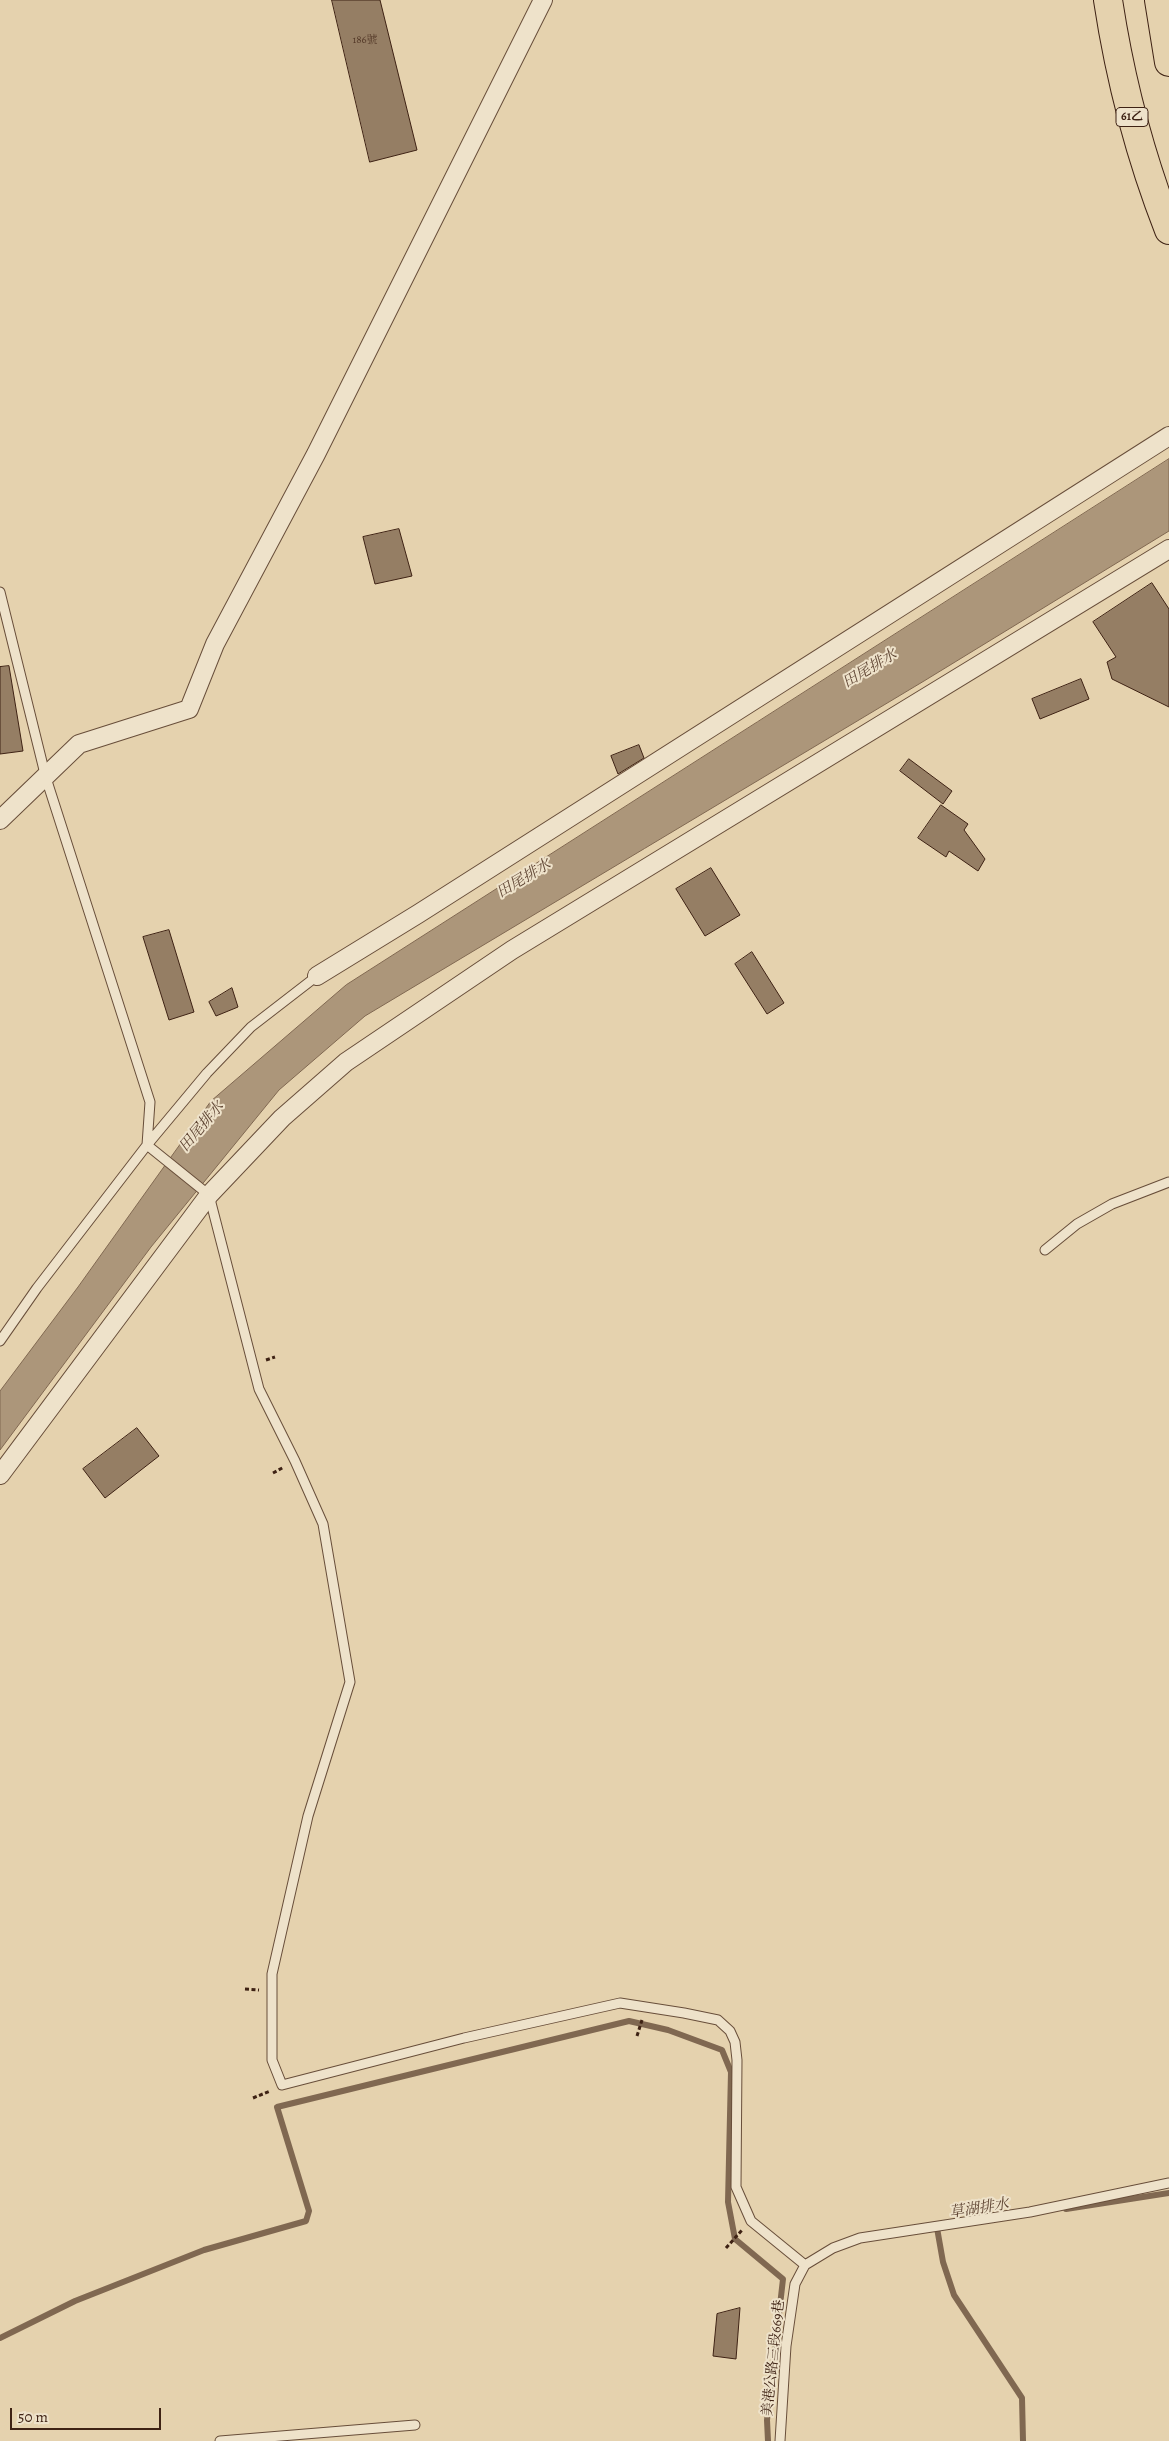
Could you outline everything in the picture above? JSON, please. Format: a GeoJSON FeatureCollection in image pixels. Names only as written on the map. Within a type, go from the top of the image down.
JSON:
{"type":"FeatureCollection","features":[{"type":"Feature","properties":{"kind":"main road","name":"61乙"},"geometry":{"type":"LineString","coordinates":[[1108,0],[1116,53],[1148,176],[1169,230]]}},
{"type":"Feature","properties":{"kind":"main road"},"geometry":{"type":"LineString","coordinates":[[1159,0],[1169,62]]}},
{"type":"Feature","properties":{"kind":"street"},"geometry":{"type":"LineString","coordinates":[[0,820],[46,778],[79,744],[189,710],[215,644],[316,454],[543,0]]}},
{"type":"Feature","properties":{"kind":"street"},"geometry":{"type":"LineString","coordinates":[[317,976],[418,914],[1169,436]]}},
{"type":"Feature","properties":{"kind":"street"},"geometry":{"type":"LineString","coordinates":[[0,1475],[209,1195],[282,1118],[346,1062],[504,956],[1169,550]]}},
{"type":"Feature","properties":{"kind":"lane"},"geometry":{"type":"LineString","coordinates":[[0,592],[46,778],[150,1102],[147,1145]]}},
{"type":"Feature","properties":{"kind":"lane"},"geometry":{"type":"LineString","coordinates":[[0,1341],[37,1288],[147,1145],[207,1073],[251,1027],[317,976]]}},
{"type":"Feature","properties":{"kind":"lane"},"geometry":{"type":"LineString","coordinates":[[147,1145],[209,1195],[259,1389],[295,1461],[323,1524],[350,1682],[308,1816],[272,1974],[272,2060],[282,2086],[464,2038],[620,2003],[718,2020],[730,2031],[737,2060],[736,2188],[751,2221],[805,2265],[832,2248],[860,2238],[1030,2212],[1169,2183]]}},
{"type":"Feature","properties":{"kind":"lane"},"geometry":{"type":"LineString","coordinates":[[1045,1250],[1077,1224],[1112,1204],[1169,1182]]}},
{"type":"Feature","properties":{"kind":"lane","name":"美港公路三段669巷"},"geometry":{"type":"LineString","coordinates":[[780,2441],[786,2346],[795,2284],[805,2265]]}},
{"type":"Feature","properties":{"kind":"lane"},"geometry":{"type":"LineString","coordinates":[[220,2441],[415,2425]]}},
{"type":"Feature","properties":{"kind":"path"},"geometry":{"type":"LineString","coordinates":[[726,2248],[751,2221]]}},
{"type":"Feature","properties":{"kind":"water","name":"田尾排水"},"geometry":{"type":"Polygon","coordinates":[[[1169,459],[1169,531],[924,681],[365,1016],[279,1090],[151,1247],[0,1450],[0,1391],[78,1287],[211,1101],[346,985],[1169,459]]]}},
{"type":"Feature","properties":{"kind":"building"},"geometry":{"type":"Polygon","coordinates":[[[332,0],[380,0],[417,150],[370,162],[332,0]]]}},
{"type":"Feature","properties":{"kind":"building"},"geometry":{"type":"Polygon","coordinates":[[[399,529],[412,576],[375,584],[363,537],[399,529]]]}},
{"type":"Feature","properties":{"kind":"building"},"geometry":{"type":"Polygon","coordinates":[[[1152,583],[1169,609],[1169,707],[1112,679],[1107,662],[1116,657],[1093,622],[1152,583]]]}},
{"type":"Feature","properties":{"kind":"building"},"geometry":{"type":"Polygon","coordinates":[[[9,666],[23,751],[0,754],[0,667],[9,666]]]}},
{"type":"Feature","properties":{"kind":"building"},"geometry":{"type":"Polygon","coordinates":[[[1081,679],[1089,699],[1040,719],[1032,699],[1081,679]]]}},
{"type":"Feature","properties":{"kind":"building"},"geometry":{"type":"Polygon","coordinates":[[[639,745],[644,758],[618,774],[611,756],[639,745]]]}},
{"type":"Feature","properties":{"kind":"building"},"geometry":{"type":"Polygon","coordinates":[[[909,759],[952,791],[943,804],[900,771],[909,759]]]}},
{"type":"Feature","properties":{"kind":"building"},"geometry":{"type":"Polygon","coordinates":[[[941,805],[968,824],[964,830],[985,859],[978,871],[949,851],[946,857],[918,838],[941,805]]]}},
{"type":"Feature","properties":{"kind":"building"},"geometry":{"type":"Polygon","coordinates":[[[711,868],[740,915],[705,936],[676,889],[711,868]]]}},
{"type":"Feature","properties":{"kind":"building"},"geometry":{"type":"Polygon","coordinates":[[[169,930],[194,1012],[169,1020],[143,937],[169,930]]]}},
{"type":"Feature","properties":{"kind":"building"},"geometry":{"type":"Polygon","coordinates":[[[752,952],[784,1003],[767,1014],[735,964],[752,952]]]}},
{"type":"Feature","properties":{"kind":"building"},"geometry":{"type":"Polygon","coordinates":[[[232,988],[238,1007],[216,1016],[209,1002],[232,988]]]}},
{"type":"Feature","properties":{"kind":"building"},"geometry":{"type":"Polygon","coordinates":[[[137,1428],[159,1456],[105,1498],[83,1469],[137,1428]]]}},
{"type":"Feature","properties":{"kind":"building"},"geometry":{"type":"Polygon","coordinates":[[[740,2308],[736,2359],[713,2356],[717,2314],[740,2308]]]}},
{"type":"Feature","properties":{"kind":"waterway"},"geometry":{"type":"LineString","coordinates":[[0,2338],[75,2301],[204,2250],[306,2221],[309,2211],[277,2107],[629,2021],[668,2030],[722,2050],[731,2072],[728,2202],[735,2239],[783,2279],[767,2420],[768,2441]]}},
{"type":"Feature","properties":{"kind":"waterway","name":"草湖排水"},"geometry":{"type":"LineString","coordinates":[[1066,2209],[1169,2193]]}},
{"type":"Feature","properties":{"kind":"waterway","name":"草湖排水"},"geometry":{"type":"LineString","coordinates":[[942,2227],[937,2228],[943,2262],[954,2295],[1022,2398],[1023,2441]]}}]}
